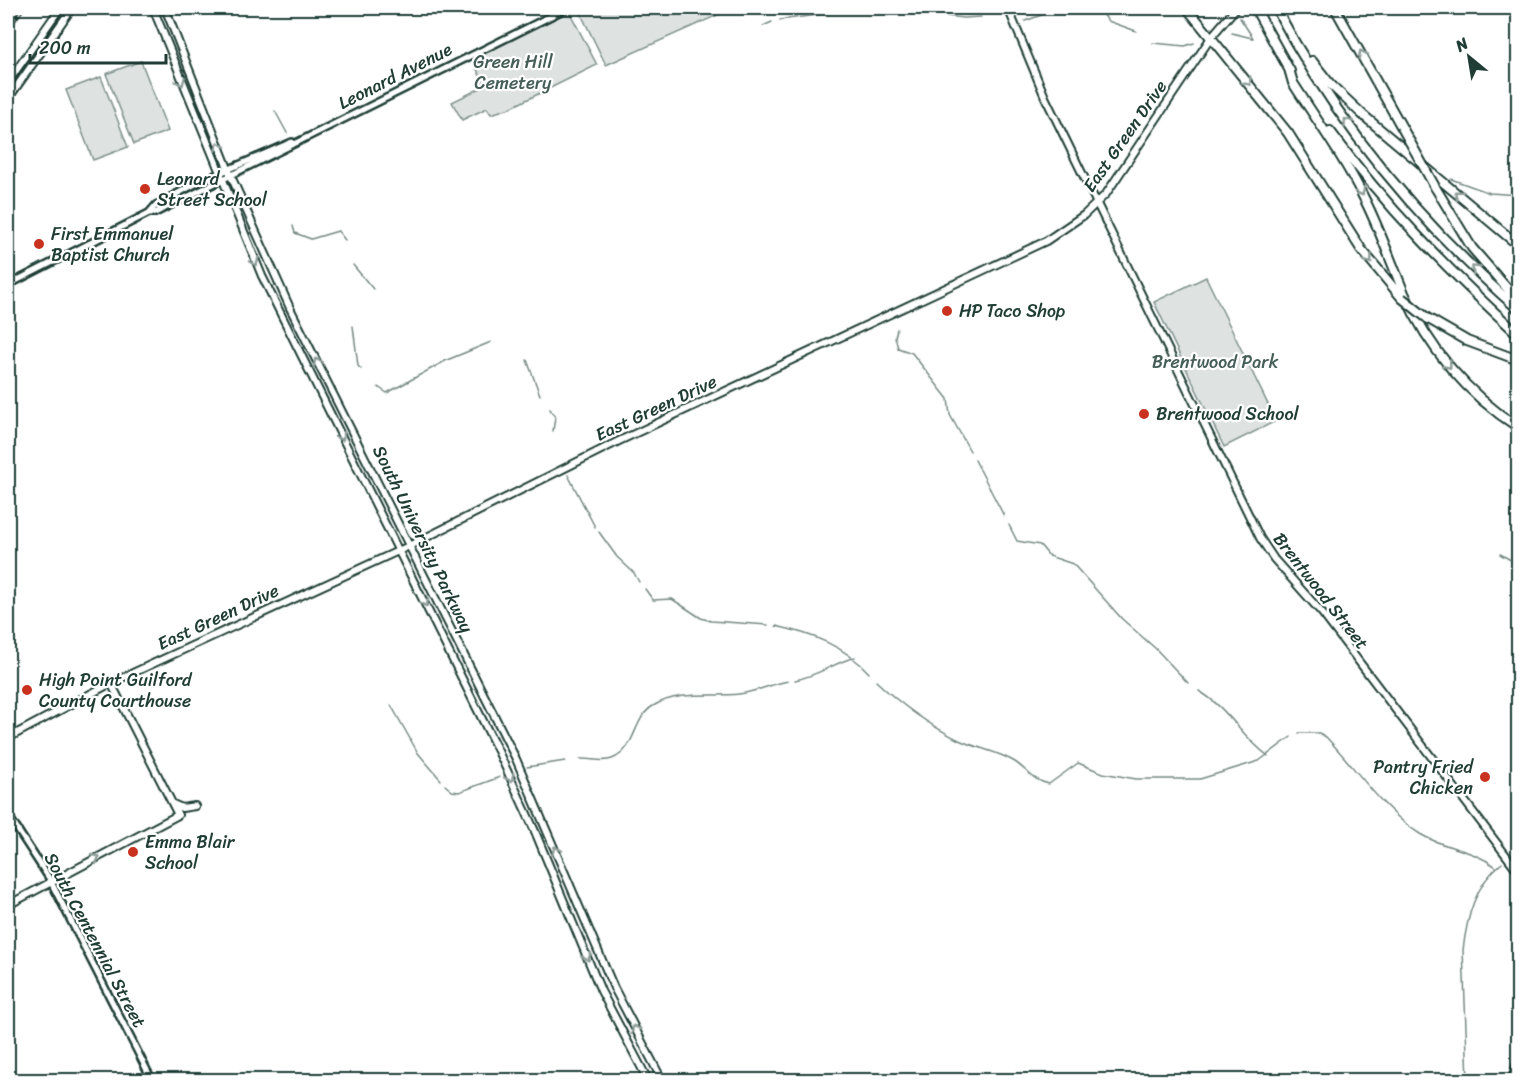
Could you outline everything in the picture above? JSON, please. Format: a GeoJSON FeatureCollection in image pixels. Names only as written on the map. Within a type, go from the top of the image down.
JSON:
{"type":"FeatureCollection","features":[{"type":"Feature","properties":{"kind":"highway"},"geometry":{"type":"LineString","coordinates":[[1188,8],[1309,163],[1361,249],[1402,298],[1427,318],[1467,341],[1518,360]]}},
{"type":"Feature","properties":{"kind":"highway"},"geometry":{"type":"LineString","coordinates":[[1255,8],[1289,69],[1346,153],[1394,212],[1444,266],[1518,334]]}},
{"type":"Feature","properties":{"kind":"highway"},"geometry":{"type":"LineString","coordinates":[[1276,8],[1332,100],[1386,173],[1460,255],[1518,309]]}},
{"type":"Feature","properties":{"kind":"highway"},"geometry":{"type":"LineString","coordinates":[[1335,8],[1435,187],[1472,248],[1518,301]]}},
{"type":"Feature","properties":{"kind":"highway"},"geometry":{"type":"LineString","coordinates":[[1281,18],[1314,64],[1339,93],[1518,245]]}},
{"type":"Feature","properties":{"kind":"highway"},"geometry":{"type":"LineString","coordinates":[[1289,69],[1293,83],[1358,185],[1405,294],[1426,334],[1448,365],[1471,391],[1518,427]]}},
{"type":"Feature","properties":{"kind":"highway"},"geometry":{"type":"LineString","coordinates":[[1513,1080],[1518,1064]]}},
{"type":"Feature","properties":{"kind":"highway"},"geometry":{"type":"LineString","coordinates":[[1513,1080],[1518,1072]]}},
{"type":"Feature","properties":{"kind":"main road"},"geometry":{"type":"LineString","coordinates":[[8,82],[60,8]]}},
{"type":"Feature","properties":{"kind":"main road"},"geometry":{"type":"LineString","coordinates":[[8,99],[72,8]]}},
{"type":"Feature","properties":{"kind":"main road","name":"South University Parkway"},"geometry":{"type":"LineString","coordinates":[[153,8],[221,180],[289,334],[498,752],[534,829],[601,991],[648,1080]]}},
{"type":"Feature","properties":{"kind":"main road","name":"South University Parkway"},"geometry":{"type":"LineString","coordinates":[[165,8],[230,173],[290,308],[516,759],[614,988],[662,1080]]}},
{"type":"Feature","properties":{"kind":"main road","name":"Brentwood Street"},"geometry":{"type":"LineString","coordinates":[[1008,8],[1045,97],[1096,205],[1266,547],[1322,614],[1518,872]]}},
{"type":"Feature","properties":{"kind":"main road","name":"East Green Drive"},"geometry":{"type":"LineString","coordinates":[[8,738],[111,683],[409,546],[619,441],[1046,241],[1096,205],[1119,177],[1212,36],[1236,8]]}},
{"type":"Feature","properties":{"kind":"main road"},"geometry":{"type":"LineString","coordinates":[[8,904],[178,815],[111,683]]}},
{"type":"Feature","properties":{"kind":"main road"},"geometry":{"type":"LineString","coordinates":[[172,804],[182,808],[195,806]]}},
{"type":"Feature","properties":{"kind":"street","name":"Leonard Avenue"},"geometry":{"type":"LineString","coordinates":[[149,213],[155,213],[221,180],[230,173],[567,8]]}},
{"type":"Feature","properties":{"kind":"street","name":"Leonard Avenue"},"geometry":{"type":"LineString","coordinates":[[8,285],[149,213],[156,205],[219,173],[230,173]]}},
{"type":"Feature","properties":{"kind":"street","name":"South Centennial Street"},"geometry":{"type":"LineString","coordinates":[[8,815],[50,882],[152,1080]]}},
{"type":"Feature","properties":{"kind":"green space","name":"Green Hill Cemetery"},"geometry":{"type":"Polygon","coordinates":[[[578,8],[728,8],[729,10],[606,65],[578,8]]]}},
{"type":"Feature","properties":{"kind":"green space","name":"Green Hill Cemetery"},"geometry":{"type":"Polygon","coordinates":[[[569,11],[597,65],[510,108],[491,114],[487,108],[462,120],[452,102],[485,86],[472,59],[569,11]]]}},
{"type":"Feature","properties":{"kind":"green space"},"geometry":{"type":"Polygon","coordinates":[[[141,61],[168,131],[134,144],[106,74],[141,61]]]}},
{"type":"Feature","properties":{"kind":"green space"},"geometry":{"type":"Polygon","coordinates":[[[101,77],[128,147],[93,160],[66,90],[101,77]]]}},
{"type":"Feature","properties":{"kind":"green space","name":"Brentwood Park"},"geometry":{"type":"Polygon","coordinates":[[[1206,277],[1276,421],[1224,447],[1154,302],[1206,277]]]}},
{"type":"Feature","properties":{"kind":"waterway"},"geometry":{"type":"LineString","coordinates":[[1025,21],[1061,8]]}},
{"type":"Feature","properties":{"kind":"waterway"},"geometry":{"type":"LineString","coordinates":[[1099,8],[1108,21],[1136,31]]}},
{"type":"Feature","properties":{"kind":"waterway"},"geometry":{"type":"LineString","coordinates":[[854,10],[887,14],[921,13]]}},
{"type":"Feature","properties":{"kind":"waterway"},"geometry":{"type":"LineString","coordinates":[[780,20],[846,11]]}},
{"type":"Feature","properties":{"kind":"waterway"},"geometry":{"type":"LineString","coordinates":[[929,14],[963,18],[981,17]]}},
{"type":"Feature","properties":{"kind":"waterway"},"geometry":{"type":"LineString","coordinates":[[1240,18],[1253,38]]}},
{"type":"Feature","properties":{"kind":"waterway"},"geometry":{"type":"LineString","coordinates":[[763,26],[772,22]]}},
{"type":"Feature","properties":{"kind":"waterway"},"geometry":{"type":"LineString","coordinates":[[1232,33],[1252,38]]}},
{"type":"Feature","properties":{"kind":"waterway"},"geometry":{"type":"LineString","coordinates":[[1153,43],[1185,46],[1194,43]]}},
{"type":"Feature","properties":{"kind":"waterway"},"geometry":{"type":"LineString","coordinates":[[275,111],[287,133]]}},
{"type":"Feature","properties":{"kind":"waterway"},"geometry":{"type":"LineString","coordinates":[[1451,179],[1490,193],[1518,195]]}},
{"type":"Feature","properties":{"kind":"waterway"},"geometry":{"type":"LineString","coordinates":[[293,226],[295,233],[311,239],[338,231],[345,240]]}},
{"type":"Feature","properties":{"kind":"waterway"},"geometry":{"type":"LineString","coordinates":[[353,265],[373,289]]}},
{"type":"Feature","properties":{"kind":"waterway"},"geometry":{"type":"LineString","coordinates":[[353,326],[358,366],[361,369]]}},
{"type":"Feature","properties":{"kind":"waterway"},"geometry":{"type":"LineString","coordinates":[[897,329],[895,337],[898,348],[912,353],[948,399],[950,415],[970,451]]}},
{"type":"Feature","properties":{"kind":"waterway"},"geometry":{"type":"LineString","coordinates":[[378,387],[387,393],[447,360],[491,342]]}},
{"type":"Feature","properties":{"kind":"waterway"},"geometry":{"type":"LineString","coordinates":[[527,360],[540,395]]}},
{"type":"Feature","properties":{"kind":"waterway"},"geometry":{"type":"LineString","coordinates":[[550,409],[555,417],[553,431]]}},
{"type":"Feature","properties":{"kind":"waterway"},"geometry":{"type":"LineString","coordinates":[[975,460],[1004,516]]}},
{"type":"Feature","properties":{"kind":"waterway"},"geometry":{"type":"LineString","coordinates":[[568,475],[595,527]]}},
{"type":"Feature","properties":{"kind":"waterway"},"geometry":{"type":"LineString","coordinates":[[1009,525],[1017,541],[1040,545],[1049,556],[1073,564],[1122,619],[1156,649],[1188,683]]}},
{"type":"Feature","properties":{"kind":"waterway"},"geometry":{"type":"LineString","coordinates":[[599,532],[639,582]]}},
{"type":"Feature","properties":{"kind":"waterway"},"geometry":{"type":"LineString","coordinates":[[1500,554],[1518,564]]}},
{"type":"Feature","properties":{"kind":"waterway"},"geometry":{"type":"LineString","coordinates":[[645,589],[653,600],[672,599],[701,618],[711,621],[768,625]]}},
{"type":"Feature","properties":{"kind":"waterway"},"geometry":{"type":"LineString","coordinates":[[776,626],[802,633],[839,648],[869,673]]}},
{"type":"Feature","properties":{"kind":"waterway"},"geometry":{"type":"LineString","coordinates":[[795,680],[811,676],[855,657]]}},
{"type":"Feature","properties":{"kind":"waterway"},"geometry":{"type":"LineString","coordinates":[[580,759],[608,760],[620,754],[626,748],[641,718],[653,706],[663,701],[684,696],[739,694],[788,681]]}},
{"type":"Feature","properties":{"kind":"waterway"},"geometry":{"type":"LineString","coordinates":[[876,681],[905,706],[937,728],[959,740],[1008,758],[1034,778],[1049,784],[1078,763],[1103,773],[1136,779],[1200,779],[1259,761],[1291,737]]}},
{"type":"Feature","properties":{"kind":"waterway"},"geometry":{"type":"LineString","coordinates":[[1199,691],[1218,706],[1268,756]]}},
{"type":"Feature","properties":{"kind":"waterway"},"geometry":{"type":"LineString","coordinates":[[391,705],[418,753],[441,780]]}},
{"type":"Feature","properties":{"kind":"waterway"},"geometry":{"type":"LineString","coordinates":[[1299,733],[1319,733],[1326,737],[1382,801],[1420,834],[1468,852],[1496,867]]}},
{"type":"Feature","properties":{"kind":"waterway"},"geometry":{"type":"LineString","coordinates":[[527,767],[565,761]]}},
{"type":"Feature","properties":{"kind":"waterway"},"geometry":{"type":"LineString","coordinates":[[445,785],[452,791],[459,792],[500,777]]}},
{"type":"Feature","properties":{"kind":"waterway"},"geometry":{"type":"LineString","coordinates":[[1468,1080],[1463,950],[1474,902],[1485,881],[1502,863]]}},
{"type":"Feature","properties":{"kind":"railway"},"geometry":{"type":"LineString","coordinates":[[8,29],[23,8]]}},
{"type":"Feature","properties":{"kind":"place","name":"Leonard Street School"},"geometry":{"type":"Point","coordinates":[145,189]}},
{"type":"Feature","properties":{"kind":"place","name":"First Emmanuel Baptist Church"},"geometry":{"type":"Point","coordinates":[39,244]}},
{"type":"Feature","properties":{"kind":"place","name":"HP Taco Shop"},"geometry":{"type":"Point","coordinates":[947,311]}},
{"type":"Feature","properties":{"kind":"place","name":"Brentwood School"},"geometry":{"type":"Point","coordinates":[1144,414]}},
{"type":"Feature","properties":{"kind":"place","name":"High Point Guilford County Courthouse"},"geometry":{"type":"Point","coordinates":[27,690]}},
{"type":"Feature","properties":{"kind":"place","name":"Pantry Fried Chicken"},"geometry":{"type":"Point","coordinates":[1485,777]}},
{"type":"Feature","properties":{"kind":"place","name":"Emma Blair School"},"geometry":{"type":"Point","coordinates":[133,852]}}]}
